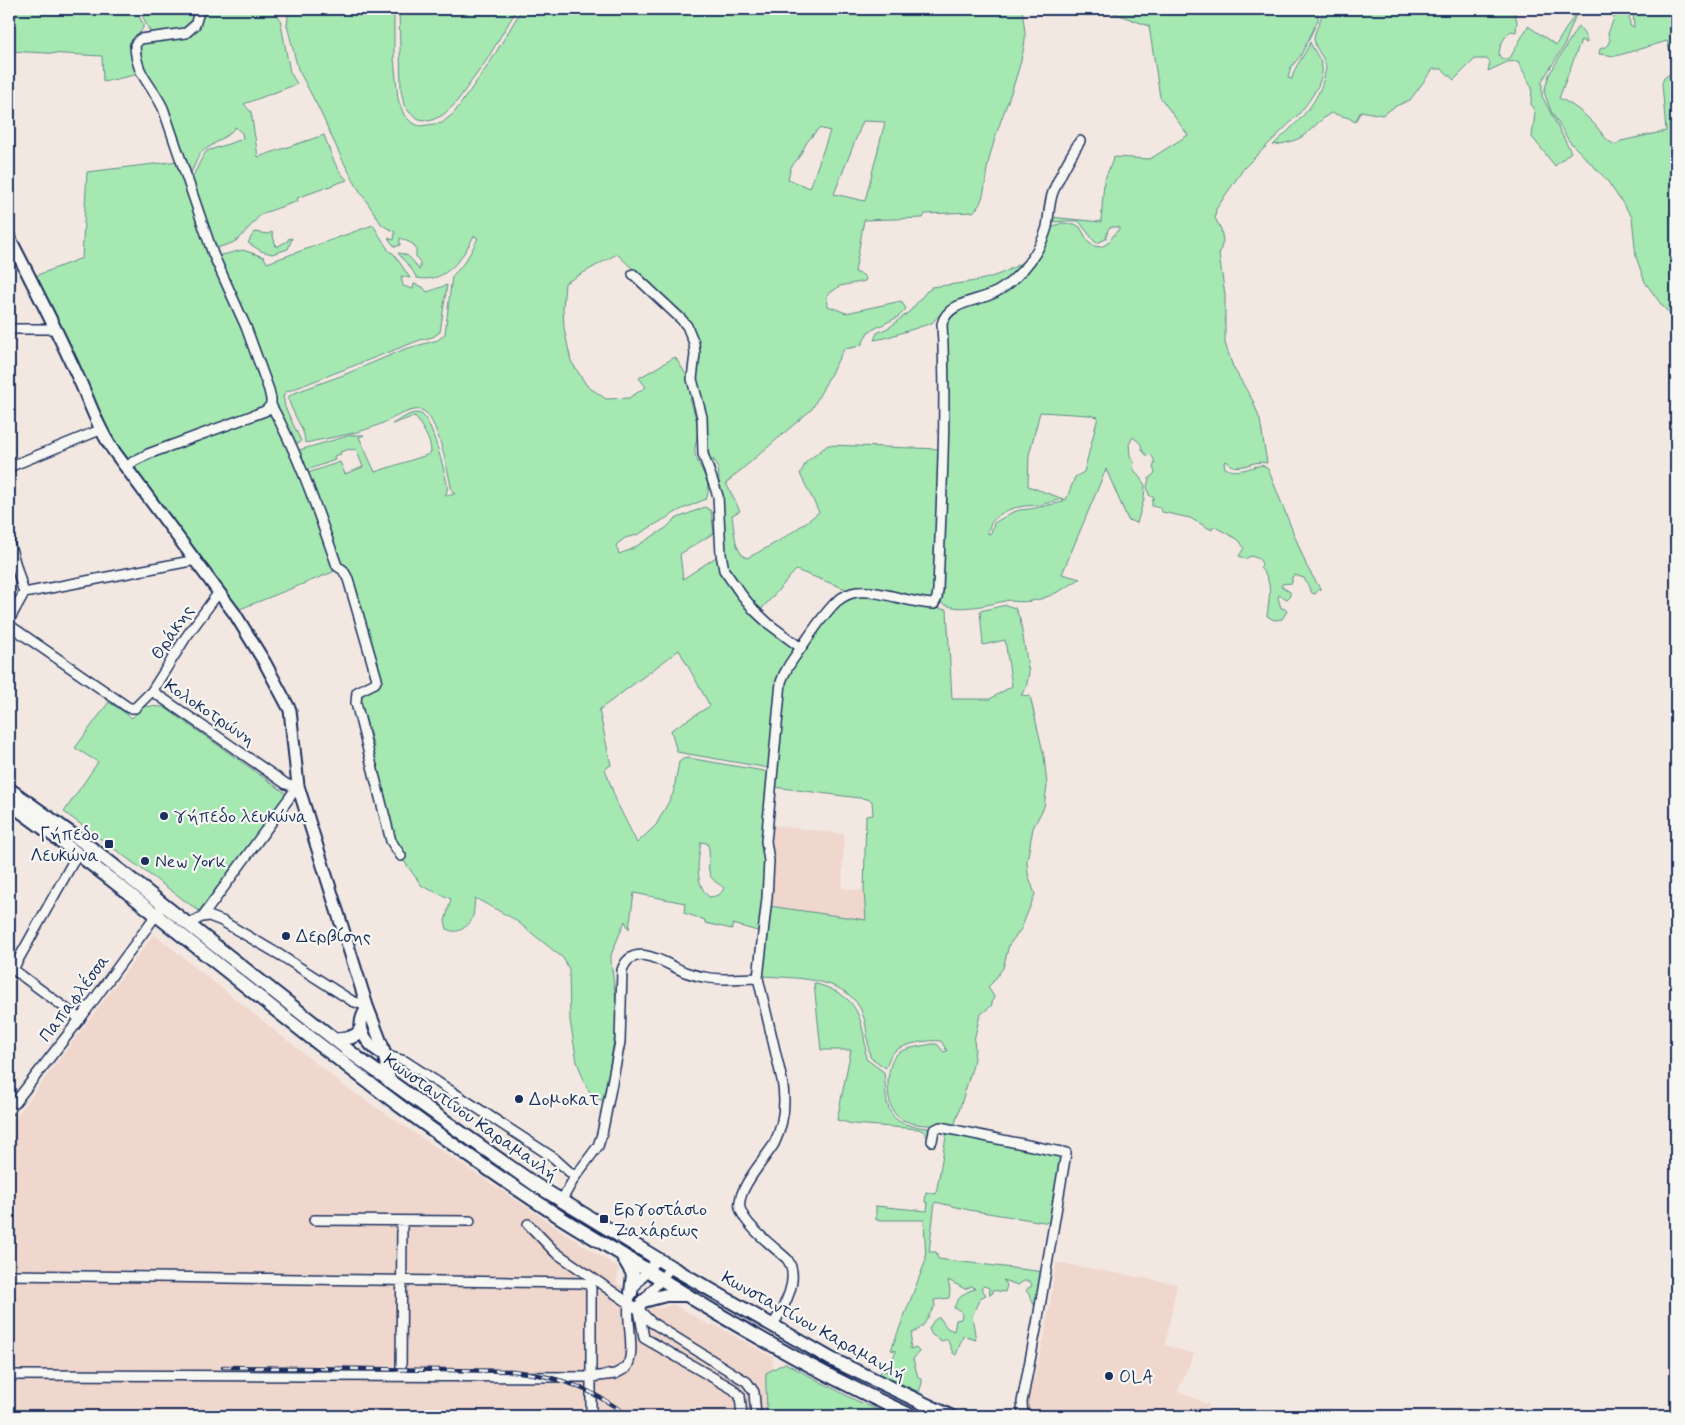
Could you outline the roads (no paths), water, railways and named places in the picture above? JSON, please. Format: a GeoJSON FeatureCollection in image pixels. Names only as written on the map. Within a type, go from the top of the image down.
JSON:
{"type":"FeatureCollection","features":[{"type":"Feature","properties":{"kind":"main road","name":"Κωνσταντίνου Καραμανλή"},"geometry":{"type":"LineString","coordinates":[[9,789],[94,850],[160,910],[373,1086],[468,1156],[544,1207],[661,1278],[686,1296],[784,1352],[912,1416]]}},
{"type":"Feature","properties":{"kind":"main road","name":"Κωνσταντίνου Καραμανλή"},"geometry":{"type":"LineString","coordinates":[[9,803],[160,910],[188,924],[389,1081],[512,1169],[561,1201],[670,1267],[831,1359],[950,1416]]}},
{"type":"Feature","properties":{"kind":"main road"},"geometry":{"type":"LineString","coordinates":[[335,1040],[354,1037],[361,1028]]}},
{"type":"Feature","properties":{"kind":"main road"},"geometry":{"type":"LineString","coordinates":[[385,1055],[389,1081]]}},
{"type":"Feature","properties":{"kind":"main road"},"geometry":{"type":"LineString","coordinates":[[622,1256],[633,1274],[630,1298]]}},
{"type":"Feature","properties":{"kind":"main road"},"geometry":{"type":"LineString","coordinates":[[641,1305],[671,1295],[686,1296]]}},
{"type":"Feature","properties":{"kind":"street"},"geometry":{"type":"LineString","coordinates":[[200,9],[194,25],[189,31],[180,35],[142,37],[137,42],[135,49],[138,69],[163,108],[213,254],[246,327],[262,370],[270,395],[270,405],[281,422],[292,448],[337,566],[344,570],[348,579],[377,679],[375,683],[357,692],[356,703],[390,841],[401,856]]}},
{"type":"Feature","properties":{"kind":"street"},"geometry":{"type":"LineString","coordinates":[[773,1325],[784,1306],[790,1289],[792,1275],[790,1266],[787,1258],[747,1221],[742,1213],[740,1203],[747,1186],[773,1144],[784,1113],[784,1090],[758,978],[767,898],[769,861],[766,841],[781,682],[786,670],[823,617],[837,602],[851,593],[874,593],[919,603],[934,604],[936,602],[943,440],[942,324],[944,317],[958,306],[996,292],[1025,268],[1044,238],[1054,192],[1080,141]]}},
{"type":"Feature","properties":{"kind":"street"},"geometry":{"type":"LineString","coordinates":[[9,237],[78,376],[100,430],[244,628],[290,710],[298,786],[367,1006],[385,1055]]}},
{"type":"Feature","properties":{"kind":"street"},"geometry":{"type":"LineString","coordinates":[[632,274],[681,319],[692,337],[695,354],[692,379],[702,417],[703,454],[718,496],[721,554],[724,570],[754,610],[768,624],[801,648]]}},
{"type":"Feature","properties":{"kind":"street"},"geometry":{"type":"LineString","coordinates":[[9,329],[55,328]]}},
{"type":"Feature","properties":{"kind":"street"},"geometry":{"type":"LineString","coordinates":[[126,468],[134,461],[161,449],[265,411],[270,405]]}},
{"type":"Feature","properties":{"kind":"street"},"geometry":{"type":"LineString","coordinates":[[9,467],[100,430]]}},
{"type":"Feature","properties":{"kind":"street"},"geometry":{"type":"LineString","coordinates":[[9,542],[24,593],[9,620]]}},
{"type":"Feature","properties":{"kind":"street"},"geometry":{"type":"LineString","coordinates":[[24,593],[196,560]]}},
{"type":"Feature","properties":{"kind":"street","name":"Θράκης"},"geometry":{"type":"LineString","coordinates":[[152,691],[186,637],[219,592]]}},
{"type":"Feature","properties":{"kind":"street","name":"Κολοκοτρώνη"},"geometry":{"type":"LineString","coordinates":[[9,625],[129,708],[135,708],[152,691],[286,784],[298,786]]}},
{"type":"Feature","properties":{"kind":"street"},"geometry":{"type":"LineString","coordinates":[[202,917],[298,786]]}},
{"type":"Feature","properties":{"kind":"street"},"geometry":{"type":"LineString","coordinates":[[78,853],[11,967],[80,1019]]}},
{"type":"Feature","properties":{"kind":"street","name":"Παπαφλέσσα"},"geometry":{"type":"LineString","coordinates":[[9,1110],[80,1019],[160,910]]}},
{"type":"Feature","properties":{"kind":"street"},"geometry":{"type":"LineString","coordinates":[[188,924],[202,917],[209,916],[222,921],[352,1001],[367,1006]]}},
{"type":"Feature","properties":{"kind":"street"},"geometry":{"type":"LineString","coordinates":[[561,1201],[575,1177],[598,1146],[602,1134],[620,1042],[622,970],[627,960],[637,955],[646,955],[686,972],[707,978],[758,978]]}},
{"type":"Feature","properties":{"kind":"street"},"geometry":{"type":"LineString","coordinates":[[367,1006],[362,1017],[361,1028],[372,1045],[385,1055],[405,1061],[554,1158],[575,1177]]}},
{"type":"Feature","properties":{"kind":"street"},"geometry":{"type":"LineString","coordinates":[[932,1141],[934,1130],[940,1127],[1066,1154],[1022,1406],[1025,1416]]}},
{"type":"Feature","properties":{"kind":"street"},"geometry":{"type":"LineString","coordinates":[[314,1220],[470,1221]]}},
{"type":"Feature","properties":{"kind":"street"},"geometry":{"type":"LineString","coordinates":[[401,1376],[400,1280],[402,1220]]}},
{"type":"Feature","properties":{"kind":"street"},"geometry":{"type":"LineString","coordinates":[[528,1224],[555,1252],[641,1305],[651,1322],[747,1382],[752,1387],[755,1398],[756,1416]]}},
{"type":"Feature","properties":{"kind":"street"},"geometry":{"type":"LineString","coordinates":[[9,1375],[591,1377],[615,1374],[620,1373],[628,1365],[630,1356],[630,1298],[657,1259]]}},
{"type":"Feature","properties":{"kind":"street"},"geometry":{"type":"LineString","coordinates":[[670,1267],[641,1305],[644,1338],[733,1389],[740,1396],[742,1416]]}},
{"type":"Feature","properties":{"kind":"street"},"geometry":{"type":"LineString","coordinates":[[9,1275],[588,1284],[590,1288],[591,1416]]}},
{"type":"Feature","properties":{"kind":"railway"},"geometry":{"type":"LineString","coordinates":[[223,1367],[513,1371],[561,1380],[574,1385],[601,1398],[629,1416]]}},
{"type":"Feature","properties":{"kind":"place","name":"γήπεδο λευκώνα"},"geometry":{"type":"Point","coordinates":[164,816]}},
{"type":"Feature","properties":{"kind":"place","name":"Γήπεδο Λευκώνα"},"geometry":{"type":"Point","coordinates":[109,844]}},
{"type":"Feature","properties":{"kind":"place","name":"New York"},"geometry":{"type":"Point","coordinates":[145,861]}},
{"type":"Feature","properties":{"kind":"place","name":"Δερβίσης"},"geometry":{"type":"Point","coordinates":[286,936]}},
{"type":"Feature","properties":{"kind":"place","name":"Δομοκατ"},"geometry":{"type":"Point","coordinates":[519,1099]}},
{"type":"Feature","properties":{"kind":"place","name":"Εργοστάσιο Ζαχάρεως"},"geometry":{"type":"Point","coordinates":[604,1219]}},
{"type":"Feature","properties":{"kind":"place","name":"OLA"},"geometry":{"type":"Point","coordinates":[1109,1376]}}]}
